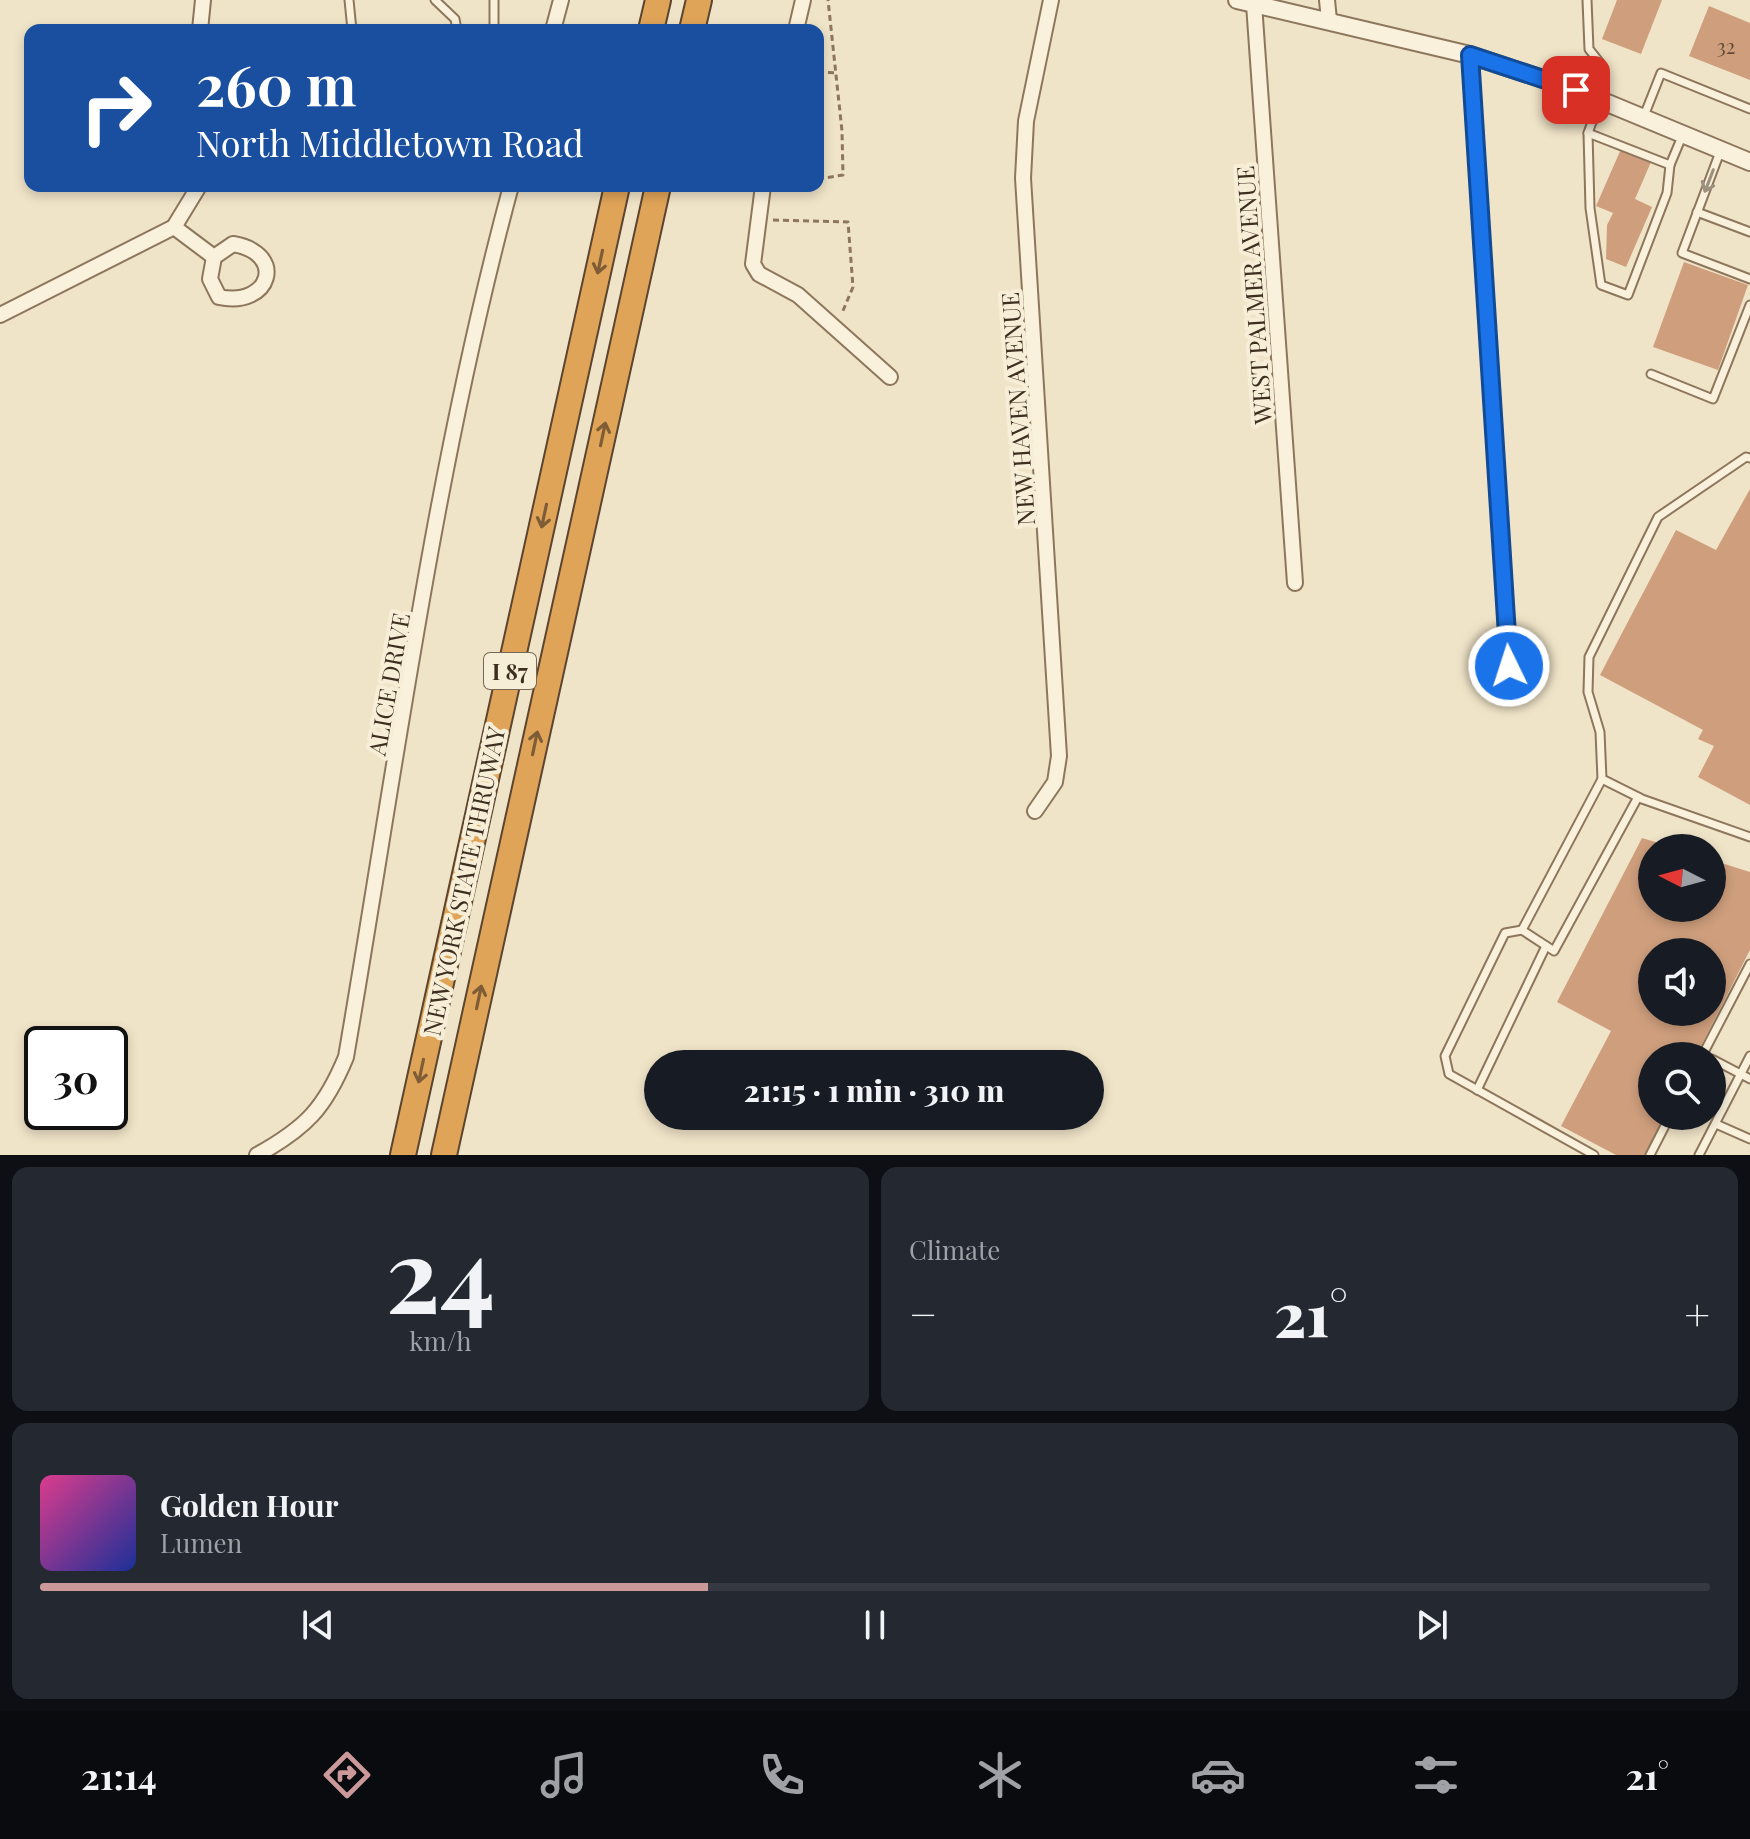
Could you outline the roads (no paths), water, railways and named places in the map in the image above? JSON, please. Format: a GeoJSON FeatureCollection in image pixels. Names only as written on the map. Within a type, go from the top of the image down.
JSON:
{"type":"FeatureCollection","features":[{"type":"Feature","properties":{"kind":"highway"},"geometry":{"type":"LineString","coordinates":[[652,24],[658,0]]}},
{"type":"Feature","properties":{"kind":"highway"},"geometry":{"type":"LineString","coordinates":[[693,24],[699,0]]}},
{"type":"Feature","properties":{"kind":"highway","name":"NEW YORK STATE THRUWAY"},"geometry":{"type":"LineString","coordinates":[[403,1155],[616,192]]}},
{"type":"Feature","properties":{"kind":"highway","name":"NEW YORK STATE THRUWAY"},"geometry":{"type":"LineString","coordinates":[[444,1155],[657,192]]}},
{"type":"Feature","properties":{"kind":"street"},"geometry":{"type":"LineString","coordinates":[[201,24],[203,0]]}},
{"type":"Feature","properties":{"kind":"street"},"geometry":{"type":"LineString","coordinates":[[555,24],[561,0]]}},
{"type":"Feature","properties":{"kind":"street"},"geometry":{"type":"LineString","coordinates":[[797,24],[803,0]]}},
{"type":"Feature","properties":{"kind":"street","name":"NEW HAVEN AVENUE"},"geometry":{"type":"LineString","coordinates":[[1035,811],[1055,782],[1059,756],[1023,178],[1026,121],[1051,0]]}},
{"type":"Feature","properties":{"kind":"street"},"geometry":{"type":"LineString","coordinates":[[1327,0],[1329,20]]}},
{"type":"Feature","properties":{"kind":"street"},"geometry":{"type":"LineString","coordinates":[[1246,2],[1470,55],[1595,98],[1750,162]]}},
{"type":"Feature","properties":{"kind":"street","name":"WEST PALMER AVENUE"},"geometry":{"type":"LineString","coordinates":[[1246,2],[1295,583]]}},
{"type":"Feature","properties":{"kind":"street"},"geometry":{"type":"LineString","coordinates":[[1470,55],[1509,666]]}},
{"type":"Feature","properties":{"kind":"street"},"geometry":{"type":"LineString","coordinates":[[0,315],[174,227],[195,192]]}},
{"type":"Feature","properties":{"kind":"street","name":"ALICE DRIVE"},"geometry":{"type":"LineString","coordinates":[[257,1155],[291,1137],[315,1116],[333,1090],[346,1057],[474,334],[510,192]]}},
{"type":"Feature","properties":{"kind":"street"},"geometry":{"type":"LineString","coordinates":[[762,192],[753,264],[759,274],[798,295],[890,377]]}},
{"type":"Feature","properties":{"kind":"street"},"geometry":{"type":"LineString","coordinates":[[174,227],[214,257]]}},
{"type":"Feature","properties":{"kind":"street"},"geometry":{"type":"LineString","coordinates":[[233,244],[251,247],[263,258],[267,273],[262,287],[250,297],[236,301],[219,297],[210,279],[214,257],[233,244]]}},
{"type":"Feature","properties":{"kind":"lane"},"geometry":{"type":"LineString","coordinates":[[349,0],[351,24]]}},
{"type":"Feature","properties":{"kind":"lane"},"geometry":{"type":"LineString","coordinates":[[435,0],[455,19],[456,24]]}},
{"type":"Feature","properties":{"kind":"lane"},"geometry":{"type":"LineString","coordinates":[[494,0],[494,24]]}},
{"type":"Feature","properties":{"kind":"lane"},"geometry":{"type":"LineString","coordinates":[[1587,0],[1589,49],[1600,63],[1588,133],[1590,208],[1601,285],[1628,295],[1667,193],[1670,165],[1683,134]]}},
{"type":"Feature","properties":{"kind":"lane"},"geometry":{"type":"LineString","coordinates":[[1644,118],[1661,73],[1750,109]]}},
{"type":"Feature","properties":{"kind":"lane"},"geometry":{"type":"LineString","coordinates":[[1588,133],[1670,165]]}},
{"type":"Feature","properties":{"kind":"lane"},"geometry":{"type":"LineString","coordinates":[[1721,150],[1682,253],[1750,279]]}},
{"type":"Feature","properties":{"kind":"lane"},"geometry":{"type":"LineString","coordinates":[[1697,212],[1750,232]]}},
{"type":"Feature","properties":{"kind":"lane"},"geometry":{"type":"LineString","coordinates":[[1651,374],[1713,399],[1750,305]]}},
{"type":"Feature","properties":{"kind":"lane"},"geometry":{"type":"LineString","coordinates":[[1522,930],[1602,779],[1600,732],[1588,692],[1589,657],[1658,517],[1748,458],[1750,447]]}},
{"type":"Feature","properties":{"kind":"lane"},"geometry":{"type":"LineString","coordinates":[[1602,779],[1638,797],[1750,837]]}},
{"type":"Feature","properties":{"kind":"lane"},"geometry":{"type":"LineString","coordinates":[[1594,1155],[1449,1074],[1445,1056],[1505,933],[1522,930],[1554,951],[1638,797]]}},
{"type":"Feature","properties":{"kind":"lane"},"geometry":{"type":"LineString","coordinates":[[1477,1090],[1546,946]]}},
{"type":"Feature","properties":{"kind":"lane"},"geometry":{"type":"LineString","coordinates":[[1711,1042],[1750,964]]}},
{"type":"Feature","properties":{"kind":"lane"},"geometry":{"type":"LineString","coordinates":[[1726,1104],[1750,1056]]}},
{"type":"Feature","properties":{"kind":"lane"},"geometry":{"type":"LineString","coordinates":[[1726,1066],[1750,1079]]}},
{"type":"Feature","properties":{"kind":"lane"},"geometry":{"type":"LineString","coordinates":[[1726,1128],[1750,1139]]}},
{"type":"Feature","properties":{"kind":"lane"},"geometry":{"type":"LineString","coordinates":[[1650,1155],[1663,1130]]}},
{"type":"Feature","properties":{"kind":"lane"},"geometry":{"type":"LineString","coordinates":[[1699,1155],[1713,1130]]}}]}
